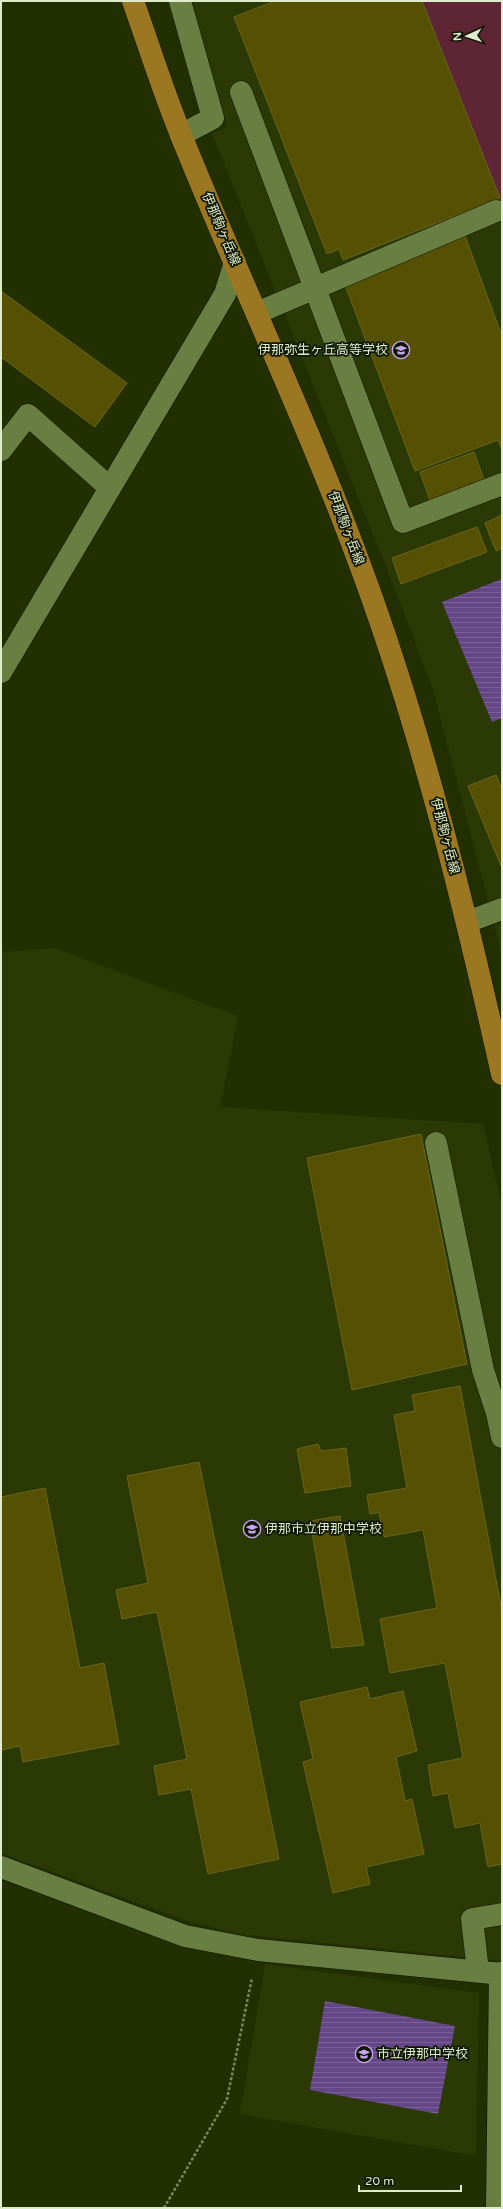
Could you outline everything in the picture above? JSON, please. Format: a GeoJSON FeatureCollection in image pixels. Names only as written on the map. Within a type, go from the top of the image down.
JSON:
{"type":"FeatureCollection","features":[{"type":"Feature","properties":{"kind":"main road","name":"伊那駒ヶ岳線"},"geometry":{"type":"LineString","coordinates":[[133,1],[181,135],[311,440],[364,574],[412,720],[442,822],[502,1074]]}},
{"type":"Feature","properties":{"kind":"street"},"geometry":{"type":"LineString","coordinates":[[180,1],[213,118],[181,135]]}},
{"type":"Feature","properties":{"kind":"street"},"geometry":{"type":"LineString","coordinates":[[241,92],[403,522],[502,484]]}},
{"type":"Feature","properties":{"kind":"street"},"geometry":{"type":"LineString","coordinates":[[257,313],[496,211]]}},
{"type":"Feature","properties":{"kind":"street"},"geometry":{"type":"LineString","coordinates":[[1,672],[225,294],[235,262]]}},
{"type":"Feature","properties":{"kind":"street"},"geometry":{"type":"LineString","coordinates":[[1,450],[28,414],[110,488]]}},
{"type":"Feature","properties":{"kind":"street"},"geometry":{"type":"LineString","coordinates":[[467,922],[502,909]]}},
{"type":"Feature","properties":{"kind":"street"},"geometry":{"type":"LineString","coordinates":[[436,1143],[483,1370],[500,1412],[502,1437]]}},
{"type":"Feature","properties":{"kind":"street"},"geometry":{"type":"LineString","coordinates":[[1,1867],[185,1936],[258,1950],[501,1973],[497,2208]]}},
{"type":"Feature","properties":{"kind":"street"},"geometry":{"type":"LineString","coordinates":[[478,1971],[472,1919],[502,1914]]}},
{"type":"Feature","properties":{"kind":"path"},"geometry":{"type":"LineString","coordinates":[[164,2208],[227,2099],[258,1950]]}},
{"type":"Feature","properties":{"kind":"shaded area","name":"伊那弥生ヶ丘高等学校"},"geometry":{"type":"Polygon","coordinates":[[[192,1],[502,1],[502,955],[433,690],[386,566],[212,134],[227,126],[192,1]]]}},
{"type":"Feature","properties":{"kind":"shaded area"},"geometry":{"type":"Polygon","coordinates":[[[422,1],[502,1],[502,203],[500,198],[422,1]]]}},
{"type":"Feature","properties":{"kind":"shaded area"},"geometry":{"type":"Polygon","coordinates":[[[502,579],[502,718],[492,722],[442,602],[502,579]]]}},
{"type":"Feature","properties":{"kind":"shaded area","name":"伊那市立伊那中学校"},"geometry":{"type":"Polygon","coordinates":[[[54,948],[238,1016],[220,1107],[483,1124],[502,1206],[502,1961],[246,1935],[190,1922],[1,1853],[1,952],[54,948]]]}},
{"type":"Feature","properties":{"kind":"shaded area","name":"市立伊那中学校"},"geometry":{"type":"Polygon","coordinates":[[[265,1964],[479,1993],[476,2156],[240,2114],[265,1964]]]}},
{"type":"Feature","properties":{"kind":"shaded area"},"geometry":{"type":"Polygon","coordinates":[[[325,2001],[455,2026],[438,2114],[310,2090],[325,2001]]]}},
{"type":"Feature","properties":{"kind":"building"},"geometry":{"type":"Polygon","coordinates":[[[275,1],[422,1],[500,198],[343,260],[339,249],[327,254],[234,17],[275,1]]]}},
{"type":"Feature","properties":{"kind":"building"},"geometry":{"type":"Polygon","coordinates":[[[465,236],[502,336],[502,450],[498,440],[415,471],[344,282],[465,236]]]}},
{"type":"Feature","properties":{"kind":"building"},"geometry":{"type":"Polygon","coordinates":[[[1,291],[127,383],[95,427],[1,357],[1,291]]]}},
{"type":"Feature","properties":{"kind":"building"},"geometry":{"type":"Polygon","coordinates":[[[474,452],[484,480],[430,500],[420,472],[474,452]]]}},
{"type":"Feature","properties":{"kind":"building"},"geometry":{"type":"Polygon","coordinates":[[[502,515],[502,548],[496,551],[485,523],[502,515]]]}},
{"type":"Feature","properties":{"kind":"building"},"geometry":{"type":"Polygon","coordinates":[[[477,527],[487,552],[401,584],[392,558],[477,527]]]}},
{"type":"Feature","properties":{"kind":"building"},"geometry":{"type":"Polygon","coordinates":[[[496,775],[502,790],[502,868],[468,786],[496,775]]]}},
{"type":"Feature","properties":{"kind":"building"},"geometry":{"type":"Polygon","coordinates":[[[421,1134],[467,1364],[352,1390],[307,1158],[421,1134]]]}},
{"type":"Feature","properties":{"kind":"building"},"geometry":{"type":"Polygon","coordinates":[[[460,1386],[502,1612],[502,1864],[488,1867],[480,1823],[455,1828],[448,1793],[433,1796],[428,1765],[463,1758],[445,1663],[390,1673],[380,1619],[437,1608],[423,1530],[384,1537],[379,1512],[370,1514],[367,1495],[407,1488],[394,1415],[415,1411],[412,1395],[460,1386]]]}},
{"type":"Feature","properties":{"kind":"building"},"geometry":{"type":"Polygon","coordinates":[[[318,1444],[321,1451],[346,1448],[351,1486],[305,1493],[297,1449],[318,1444]]]}},
{"type":"Feature","properties":{"kind":"building"},"geometry":{"type":"Polygon","coordinates":[[[199,1462],[279,1859],[208,1874],[191,1789],[159,1795],[154,1766],[187,1759],[157,1612],[122,1619],[116,1590],[148,1583],[127,1476],[199,1462]]]}},
{"type":"Feature","properties":{"kind":"building"},"geometry":{"type":"Polygon","coordinates":[[[45,1488],[80,1668],[104,1663],[119,1744],[23,1762],[20,1746],[1,1750],[1,1497],[45,1488]]]}},
{"type":"Feature","properties":{"kind":"building"},"geometry":{"type":"Polygon","coordinates":[[[340,1516],[364,1645],[332,1648],[310,1521],[340,1516]]]}},
{"type":"Feature","properties":{"kind":"building"},"geometry":{"type":"Polygon","coordinates":[[[367,1687],[370,1699],[403,1691],[417,1751],[396,1757],[405,1801],[412,1799],[424,1854],[366,1867],[370,1884],[333,1893],[303,1762],[313,1759],[300,1702],[367,1687]]]}},
{"type":"Feature","properties":{"kind":"place","name":"伊那弥生ヶ丘高等学校"},"geometry":{"type":"Point","coordinates":[401,350]}},
{"type":"Feature","properties":{"kind":"place","name":"伊那市立伊那中学校"},"geometry":{"type":"Point","coordinates":[252,1529]}},
{"type":"Feature","properties":{"kind":"place","name":"市立伊那中学校"},"geometry":{"type":"Point","coordinates":[364,2054]}}]}
